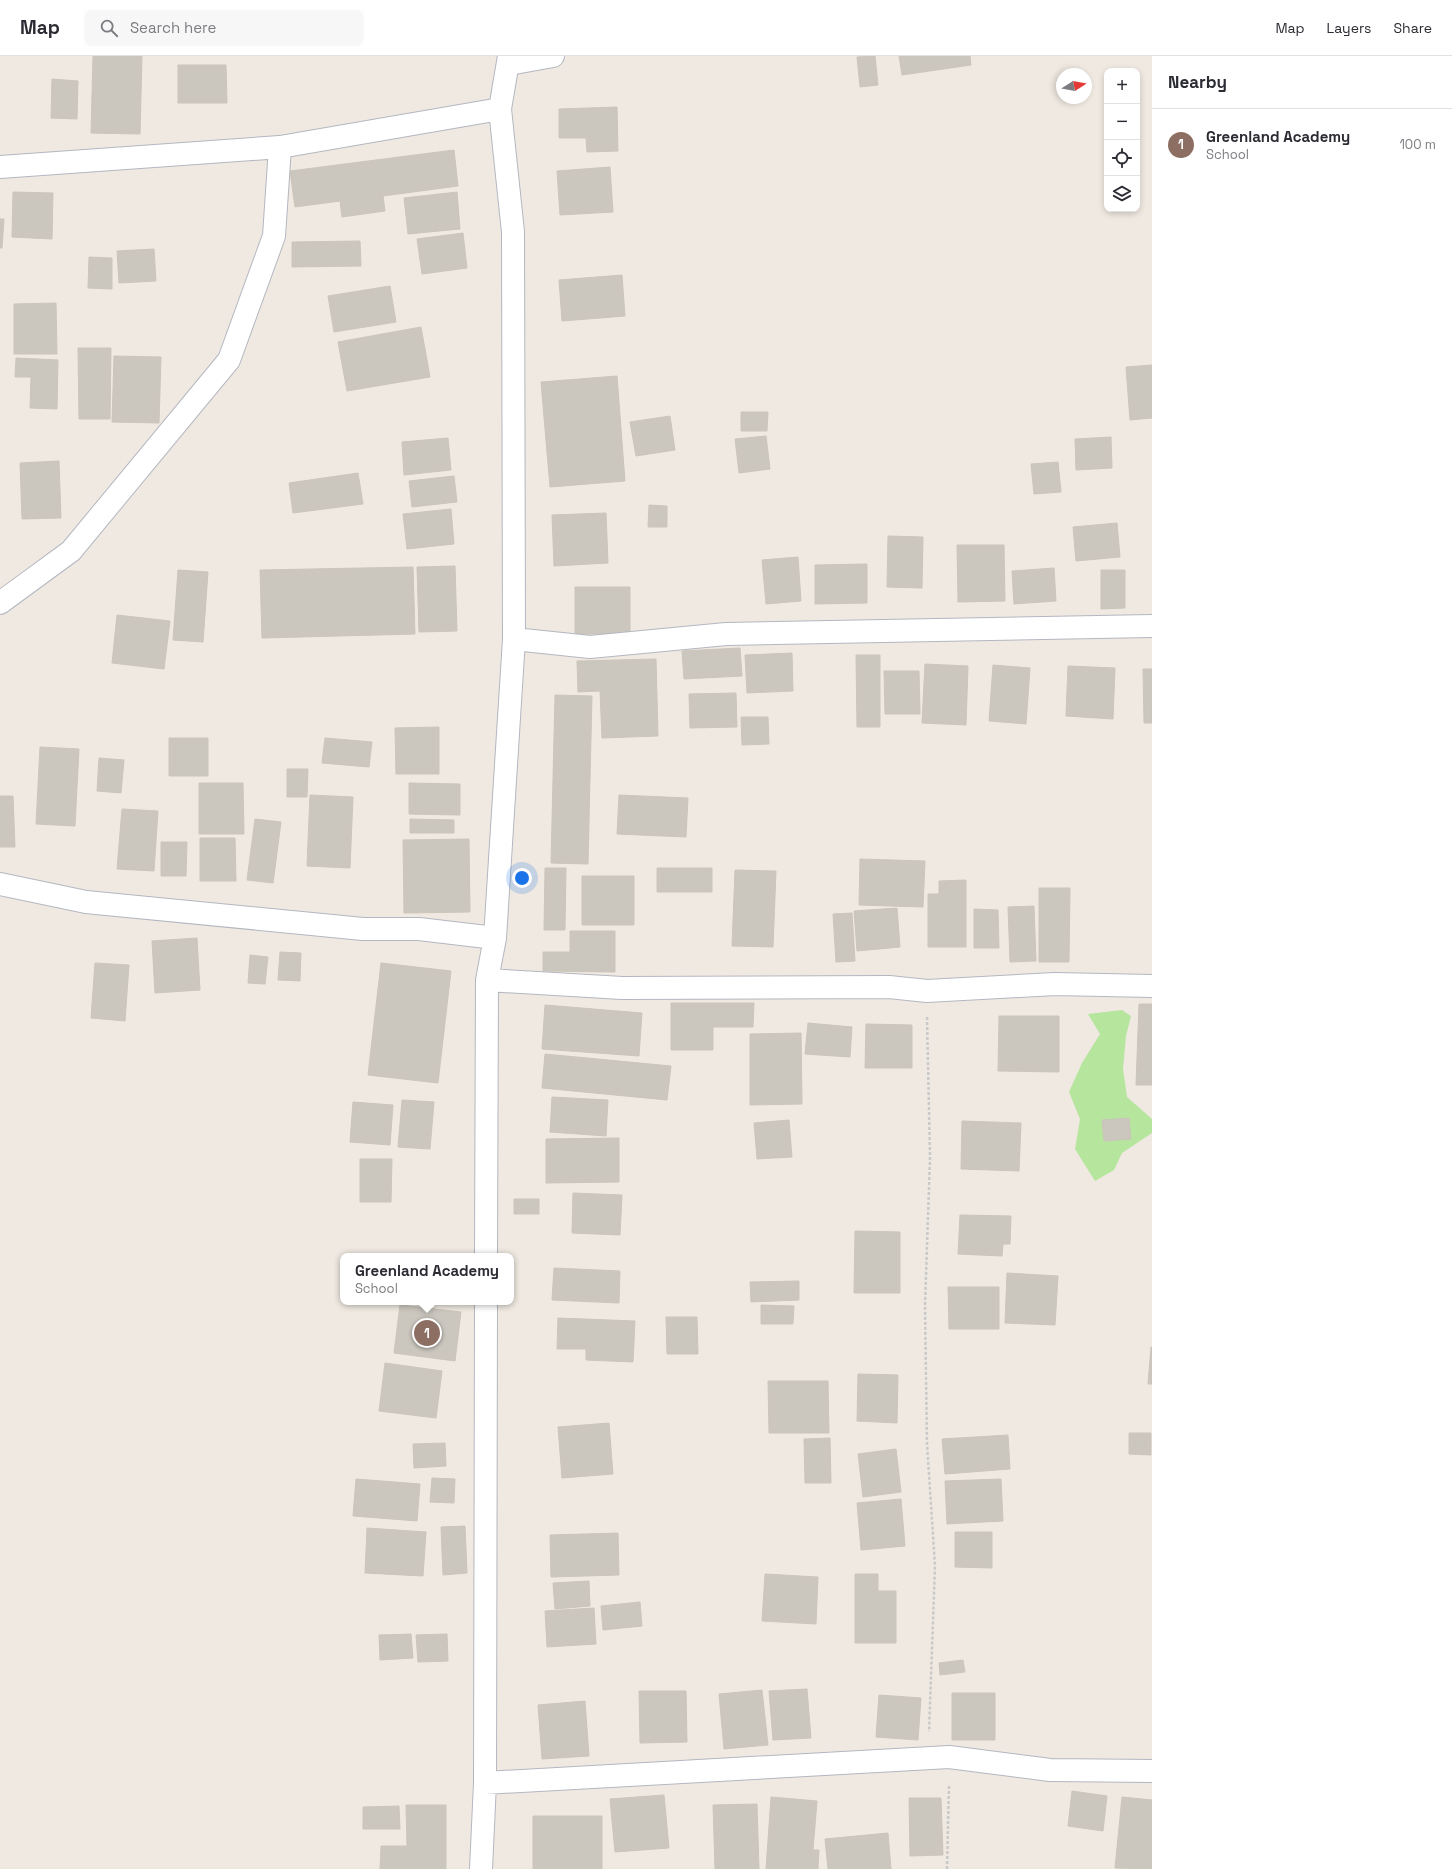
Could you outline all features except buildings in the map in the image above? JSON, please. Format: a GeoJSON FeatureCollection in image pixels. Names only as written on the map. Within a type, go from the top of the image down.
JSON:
{"type":"FeatureCollection","features":[{"type":"Feature","properties":{"kind":"street"},"geometry":{"type":"LineString","coordinates":[[486,1253],[487,980],[495,938],[514,639],[513,232],[500,109],[509,60],[553,56]]}},
{"type":"Feature","properties":{"kind":"street"},"geometry":{"type":"LineString","coordinates":[[0,168],[280,147],[500,109]]}},
{"type":"Feature","properties":{"kind":"street"},"geometry":{"type":"LineString","coordinates":[[0,603],[71,551],[229,360],[274,236],[280,147]]}},
{"type":"Feature","properties":{"kind":"street"},"geometry":{"type":"LineString","coordinates":[[514,639],[590,647],[726,634],[1152,626]]}},
{"type":"Feature","properties":{"kind":"street"},"geometry":{"type":"LineString","coordinates":[[0,884],[86,902],[363,929],[419,929],[495,938]]}},
{"type":"Feature","properties":{"kind":"street"},"geometry":{"type":"LineString","coordinates":[[487,980],[622,988],[889,987],[926,991],[1055,984],[1152,986]]}},
{"type":"Feature","properties":{"kind":"street"},"geometry":{"type":"LineString","coordinates":[[481,1869],[485,1783],[486,1305]]}},
{"type":"Feature","properties":{"kind":"street"},"geometry":{"type":"LineString","coordinates":[[485,1783],[949,1758],[1050,1770],[1152,1771]]}},
{"type":"Feature","properties":{"kind":"path"},"geometry":{"type":"LineString","coordinates":[[926,991],[930,1158],[926,1328],[928,1444],[935,1566],[928,1760]]}},
{"type":"Feature","properties":{"kind":"path"},"geometry":{"type":"LineString","coordinates":[[948,1869],[949,1758]]}},
{"type":"Feature","properties":{"kind":"green space"},"geometry":{"type":"Polygon","coordinates":[[[1122,1010],[1131,1016],[1126,1036],[1123,1069],[1127,1097],[1152,1119],[1152,1133],[1122,1153],[1114,1170],[1095,1181],[1075,1149],[1080,1119],[1069,1092],[1082,1063],[1100,1034],[1088,1014],[1122,1010]]]}},
{"type":"Feature","properties":{"kind":"place","name":"Greenland Academy"},"geometry":{"type":"Point","coordinates":[427,1333]}}]}
